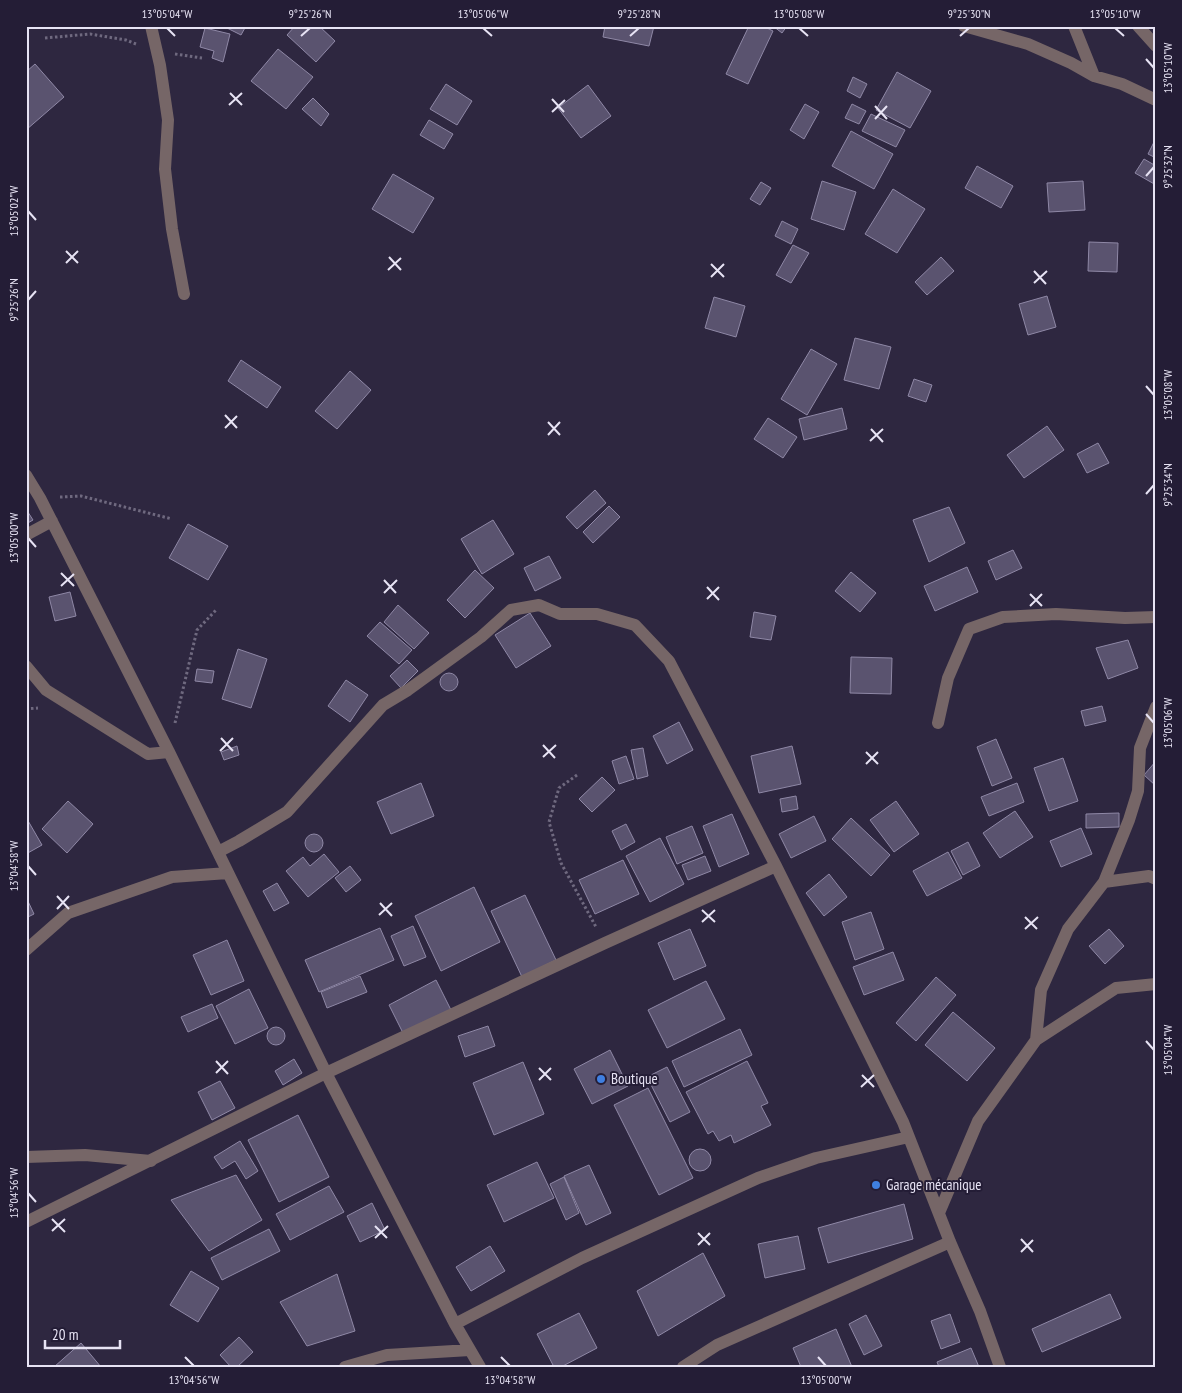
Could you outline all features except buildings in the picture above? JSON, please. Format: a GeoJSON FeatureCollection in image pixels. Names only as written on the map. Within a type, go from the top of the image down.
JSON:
{"type":"FeatureCollection","features":[{"type":"Feature","properties":{"kind":"street"},"geometry":{"type":"LineString","coordinates":[[151,26],[160,65],[168,120],[165,169],[172,229],[184,294]]}},
{"type":"Feature","properties":{"kind":"street"},"geometry":{"type":"LineString","coordinates":[[964,26],[1028,44],[1071,63],[1094,76],[1122,84],[1156,100]]}},
{"type":"Feature","properties":{"kind":"street"},"geometry":{"type":"LineString","coordinates":[[1074,26],[1094,76]]}},
{"type":"Feature","properties":{"kind":"street"},"geometry":{"type":"LineString","coordinates":[[1138,26],[1156,46]]}},
{"type":"Feature","properties":{"kind":"street"},"geometry":{"type":"LineString","coordinates":[[26,475],[52,521],[169,752],[326,1073],[455,1324],[480,1367]]}},
{"type":"Feature","properties":{"kind":"street"},"geometry":{"type":"LineString","coordinates":[[26,535],[52,521]]}},
{"type":"Feature","properties":{"kind":"street"},"geometry":{"type":"LineString","coordinates":[[218,852],[287,812],[382,705],[408,690],[481,637],[512,610],[539,605],[560,614],[596,614],[635,625],[669,661],[776,866],[903,1122],[950,1242],[980,1311],[1000,1367]]}},
{"type":"Feature","properties":{"kind":"street"},"geometry":{"type":"LineString","coordinates":[[938,723],[948,678],[969,629],[1003,617],[1056,614],[1125,618],[1156,617]]}},
{"type":"Feature","properties":{"kind":"street"},"geometry":{"type":"LineString","coordinates":[[26,666],[46,690],[148,754],[169,752]]}},
{"type":"Feature","properties":{"kind":"street"},"geometry":{"type":"LineString","coordinates":[[1036,1040],[1041,990],[1068,929],[1104,882],[1129,820],[1138,791],[1140,748],[1156,707]]}},
{"type":"Feature","properties":{"kind":"street"},"geometry":{"type":"LineString","coordinates":[[26,1222],[326,1073],[605,943],[776,866]]}},
{"type":"Feature","properties":{"kind":"street"},"geometry":{"type":"LineString","coordinates":[[26,950],[68,913],[172,877],[228,873]]}},
{"type":"Feature","properties":{"kind":"street"},"geometry":{"type":"LineString","coordinates":[[1104,882],[1149,876],[1156,879]]}},
{"type":"Feature","properties":{"kind":"street"},"geometry":{"type":"LineString","coordinates":[[939,1213],[978,1121],[1036,1040],[1116,988],[1156,984]]}},
{"type":"Feature","properties":{"kind":"street"},"geometry":{"type":"LineString","coordinates":[[455,1324],[582,1258],[758,1178],[816,1158],[909,1137]]}},
{"type":"Feature","properties":{"kind":"street"},"geometry":{"type":"LineString","coordinates":[[26,1157],[85,1155],[151,1161]]}},
{"type":"Feature","properties":{"kind":"street"},"geometry":{"type":"LineString","coordinates":[[683,1367],[717,1346],[950,1242]]}},
{"type":"Feature","properties":{"kind":"street"},"geometry":{"type":"LineString","coordinates":[[346,1367],[387,1355],[470,1350]]}},
{"type":"Feature","properties":{"kind":"path"},"geometry":{"type":"LineString","coordinates":[[45,38],[90,34],[126,40],[157,52],[202,58]]}},
{"type":"Feature","properties":{"kind":"path"},"geometry":{"type":"LineString","coordinates":[[40,498],[81,496],[172,519]]}},
{"type":"Feature","properties":{"kind":"path"},"geometry":{"type":"LineString","coordinates":[[169,752],[197,630],[216,609]]}},
{"type":"Feature","properties":{"kind":"path"},"geometry":{"type":"LineString","coordinates":[[578,775],[559,788],[549,822],[561,863],[605,943]]}},
{"type":"Feature","properties":{"kind":"place","name":"Boutique"},"geometry":{"type":"Point","coordinates":[601,1079]}},
{"type":"Feature","properties":{"kind":"place","name":"Garage mécanique"},"geometry":{"type":"Point","coordinates":[876,1185]}}]}
